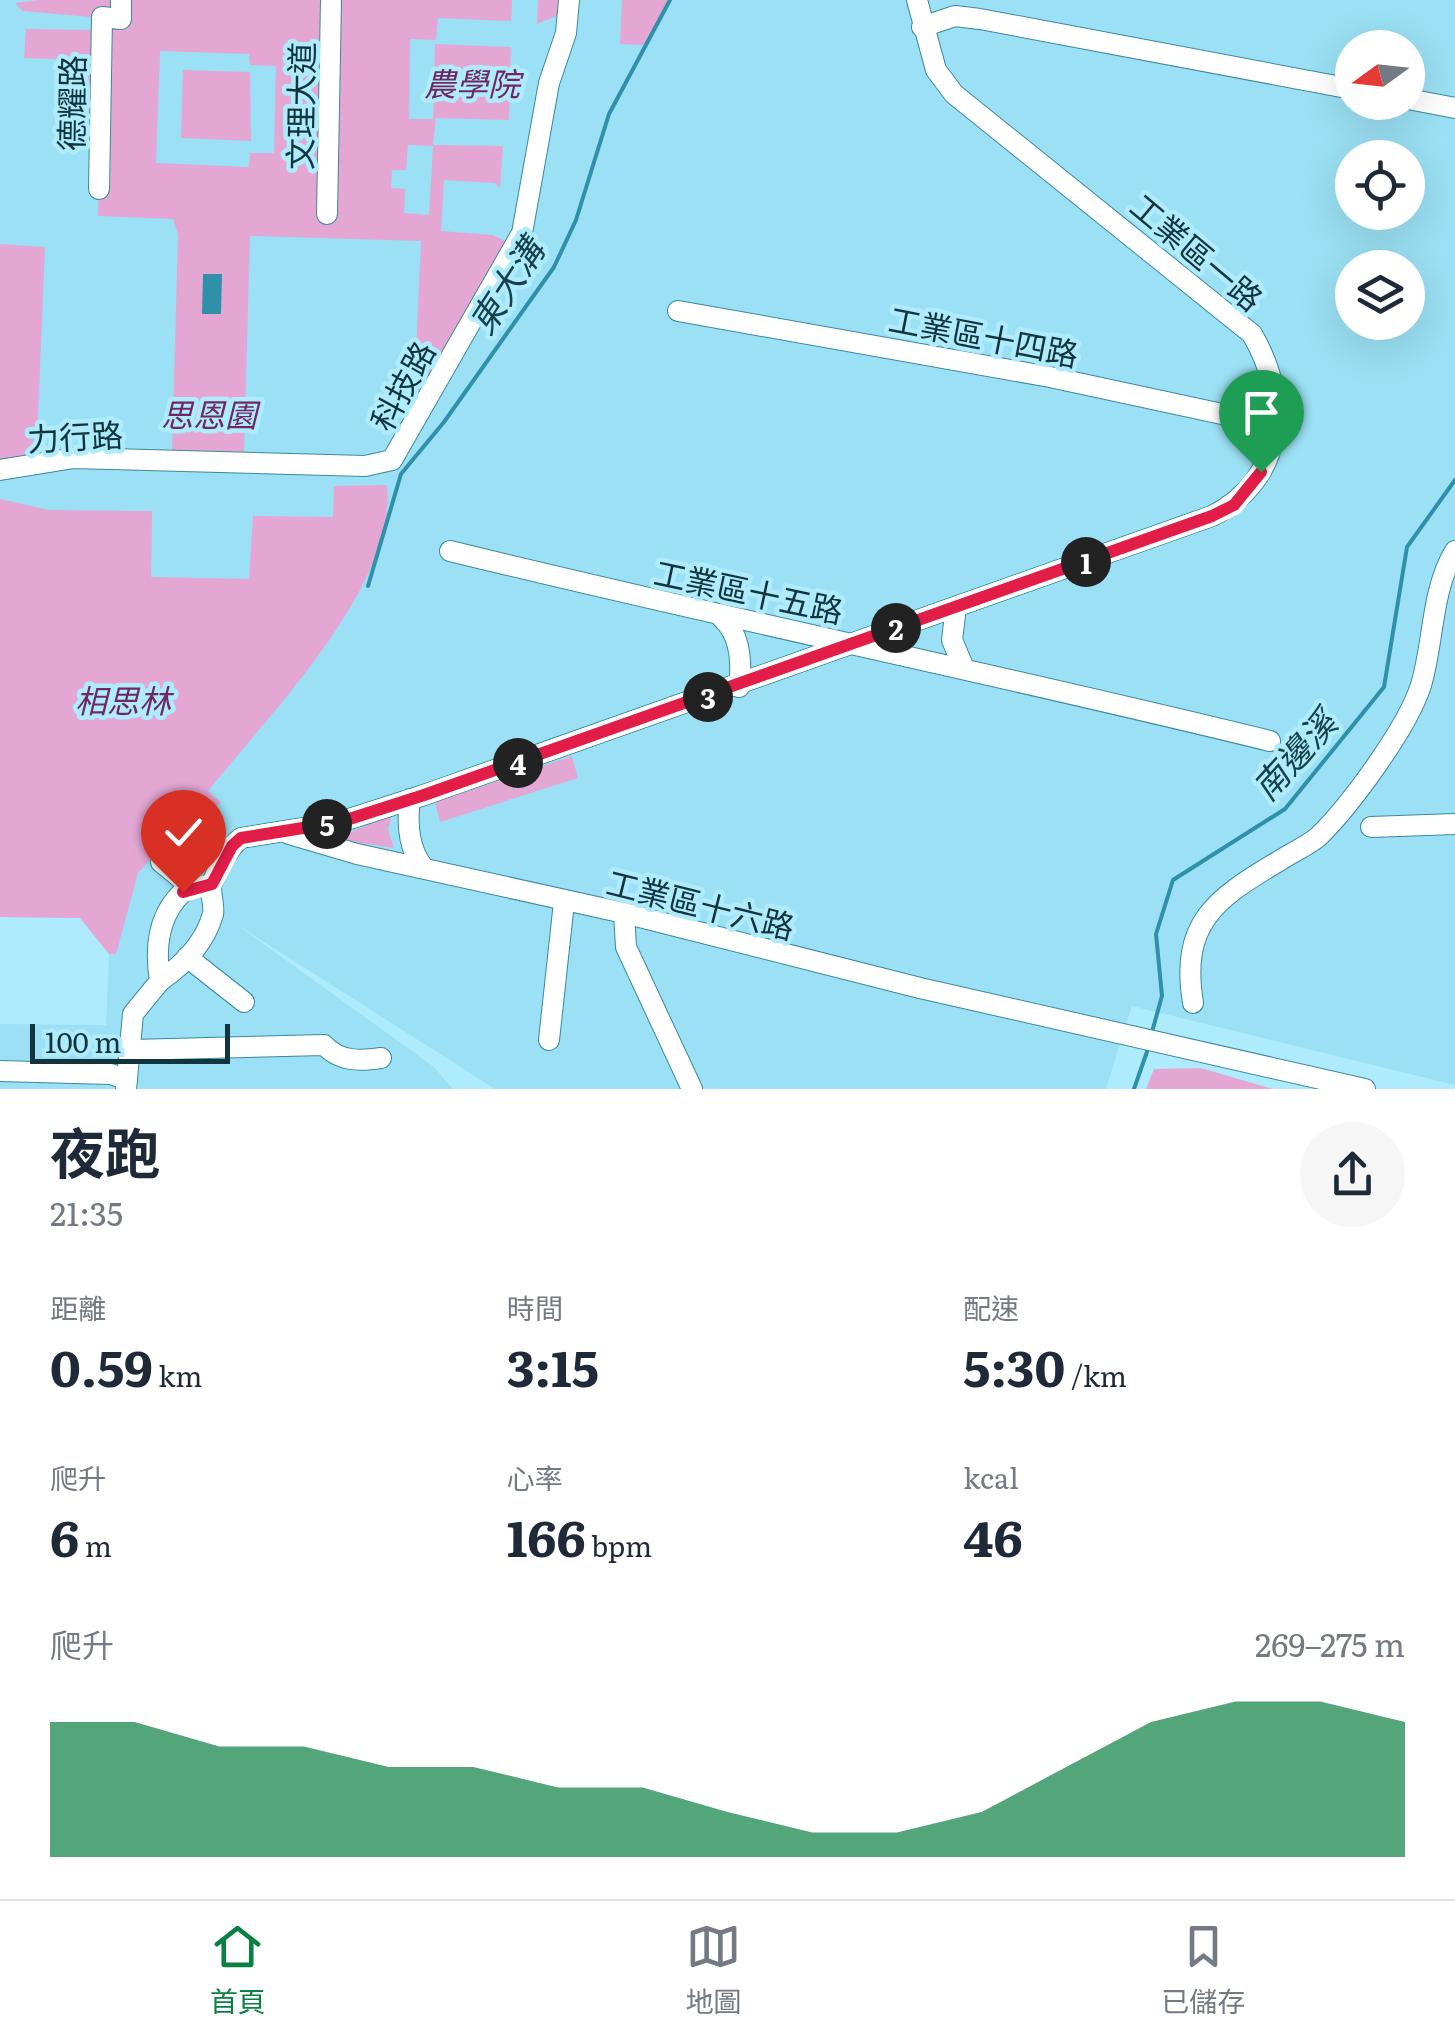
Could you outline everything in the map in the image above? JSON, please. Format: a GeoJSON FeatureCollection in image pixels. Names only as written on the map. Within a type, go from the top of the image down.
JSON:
{"type":"FeatureCollection","features":[{"type":"Feature","properties":{"kind":"street","name":"文理大道"},"geometry":{"type":"LineString","coordinates":[[327,214],[332,0]]}},
{"type":"Feature","properties":{"kind":"street","name":"科技路"},"geometry":{"type":"LineString","coordinates":[[392,460],[522,233],[549,83],[566,33],[569,0]]}},
{"type":"Feature","properties":{"kind":"street","name":"工業區一路"},"geometry":{"type":"LineString","coordinates":[[160,981],[156,958],[160,922],[174,900],[201,885],[241,838],[340,822],[738,687],[1234,505],[1261,472],[1278,426],[1273,382],[1252,334],[954,94],[936,70],[917,0]]}},
{"type":"Feature","properties":{"kind":"street","name":"德耀路"},"geometry":{"type":"LineString","coordinates":[[99,189],[115,12]]}},
{"type":"Feature","properties":{"kind":"street"},"geometry":{"type":"LineString","coordinates":[[922,27],[954,16],[980,19],[1335,86]]}},
{"type":"Feature","properties":{"kind":"street"},"geometry":{"type":"LineString","coordinates":[[1425,102],[1455,108]]}},
{"type":"Feature","properties":{"kind":"street","name":"工業區十四路"},"geometry":{"type":"LineString","coordinates":[[678,311],[1050,377],[1278,426]]}},
{"type":"Feature","properties":{"kind":"street","name":"力行路"},"geometry":{"type":"LineString","coordinates":[[0,470],[74,458],[365,466],[392,460]]}},
{"type":"Feature","properties":{"kind":"street","name":"工業區十五路"},"geometry":{"type":"LineString","coordinates":[[450,551],[722,618],[963,666],[1270,741]]}},
{"type":"Feature","properties":{"kind":"street"},"geometry":{"type":"LineString","coordinates":[[1193,1004],[1188,970],[1199,922],[1230,889],[1316,838],[1379,761],[1420,686],[1430,628],[1455,551]]}},
{"type":"Feature","properties":{"kind":"street"},"geometry":{"type":"LineString","coordinates":[[956,607],[952,640],[963,666]]}},
{"type":"Feature","properties":{"kind":"street"},"geometry":{"type":"LineString","coordinates":[[722,618],[736,640],[742,666],[738,687]]}},
{"type":"Feature","properties":{"kind":"street"},"geometry":{"type":"LineString","coordinates":[[410,799],[408,827],[414,854],[423,867]]}},
{"type":"Feature","properties":{"kind":"street"},"geometry":{"type":"LineString","coordinates":[[1371,828],[1455,824]]}},
{"type":"Feature","properties":{"kind":"street","name":"工業區十六路"},"geometry":{"type":"LineString","coordinates":[[282,832],[357,854],[624,913],[920,988],[1194,1047],[1365,1089]]}},
{"type":"Feature","properties":{"kind":"street"},"geometry":{"type":"LineString","coordinates":[[2,1077],[56,1080],[111,1074],[129,1086],[133,1014],[204,937],[214,911],[201,885],[161,862]]}},
{"type":"Feature","properties":{"kind":"street"},"geometry":{"type":"LineString","coordinates":[[550,1040],[564,902]]}},
{"type":"Feature","properties":{"kind":"street"},"geometry":{"type":"LineString","coordinates":[[624,913],[626,947],[692,1089]]}},
{"type":"Feature","properties":{"kind":"street"},"geometry":{"type":"LineString","coordinates":[[187,958],[244,1002]]}},
{"type":"Feature","properties":{"kind":"street"},"geometry":{"type":"LineString","coordinates":[[132,1050],[324,1046],[332,1054],[356,1062],[381,1058]]}},
{"type":"Feature","properties":{"kind":"shaded area"},"geometry":{"type":"Polygon","coordinates":[[[0,0],[1455,0],[1455,1085],[1132,1006],[1106,1089],[495,1089],[236,924],[434,1067],[453,1089],[0,1089],[0,1024],[106,1025],[109,954],[80,918],[0,917],[0,0]]]}},
{"type":"Feature","properties":{"kind":"shaded area"},"geometry":{"type":"Polygon","coordinates":[[[203,274],[222,274],[221,314],[202,314],[203,274]]]}},
{"type":"Feature","properties":{"kind":"green space"},"geometry":{"type":"Polygon","coordinates":[[[512,0],[511,21],[438,18],[436,40],[410,39],[409,119],[433,119],[435,44],[511,47],[509,120],[436,118],[433,145],[503,146],[500,188],[495,183],[444,180],[441,231],[492,235],[519,247],[412,438],[421,241],[250,236],[244,452],[172,451],[178,235],[173,219],[98,216],[100,87],[80,86],[79,60],[24,58],[26,29],[101,30],[102,18],[22,11],[15,3],[512,0]],[[160,51],[156,163],[249,167],[250,153],[274,153],[276,66],[250,65],[249,54],[160,51]],[[408,145],[406,170],[392,170],[391,188],[405,189],[404,213],[429,215],[433,146],[408,145]]]}},
{"type":"Feature","properties":{"kind":"green space"},"geometry":{"type":"Polygon","coordinates":[[[538,0],[569,0],[569,11],[537,24],[538,0]]]}},
{"type":"Feature","properties":{"kind":"green space"},"geometry":{"type":"Polygon","coordinates":[[[622,0],[670,0],[646,45],[620,44],[622,0]]]}},
{"type":"Feature","properties":{"kind":"green space"},"geometry":{"type":"Polygon","coordinates":[[[183,70],[250,72],[251,141],[181,138],[183,70]]]}},
{"type":"Feature","properties":{"kind":"green space"},"geometry":{"type":"Polygon","coordinates":[[[0,244],[45,247],[36,466],[0,465],[0,244]]]}},
{"type":"Feature","properties":{"kind":"green space","name":"相思林"},"geometry":{"type":"Polygon","coordinates":[[[387,485],[385,524],[372,564],[351,606],[294,688],[208,791],[221,802],[209,817],[196,808],[138,873],[116,954],[109,954],[80,918],[0,917],[0,499],[49,510],[152,511],[151,577],[249,579],[253,516],[333,517],[334,486],[387,485]]]}},
{"type":"Feature","properties":{"kind":"green space"},"geometry":{"type":"Polygon","coordinates":[[[572,756],[578,778],[440,822],[435,802],[572,756]]]}},
{"type":"Feature","properties":{"kind":"green space"},"geometry":{"type":"Polygon","coordinates":[[[392,815],[388,829],[394,848],[334,839],[392,815]]]}},
{"type":"Feature","properties":{"kind":"green space"},"geometry":{"type":"Polygon","coordinates":[[[1201,1068],[1273,1089],[1146,1089],[1154,1069],[1201,1068]]]}},
{"type":"Feature","properties":{"kind":"waterway","name":"東大溝"},"geometry":{"type":"LineString","coordinates":[[368,586],[401,474],[444,422],[554,267],[576,220],[609,114],[670,0]]}},
{"type":"Feature","properties":{"kind":"waterway","name":"南邊溪"},"geometry":{"type":"LineString","coordinates":[[1152,1032],[1162,996],[1156,934],[1173,880],[1285,809],[1384,687],[1407,547],[1455,480]]}},
{"type":"Feature","properties":{"kind":"waterway","name":"南邊溪"},"geometry":{"type":"LineString","coordinates":[[1134,1089],[1149,1046]]}},
{"type":"Feature","properties":{"kind":"route"},"geometry":{"type":"LineString","coordinates":[[183,892],[190,886],[212,884],[220,876],[226,855],[241,838],[340,822],[424,795],[987,598],[1212,516],[1234,505],[1261,472]]}},
{"type":"Feature","properties":{"kind":"park label","name":"農學院"},"geometry":{"type":"Point","coordinates":[472,82]}},
{"type":"Feature","properties":{"kind":"park label","name":"思恩園"},"geometry":{"type":"Point","coordinates":[209,413]}}]}
